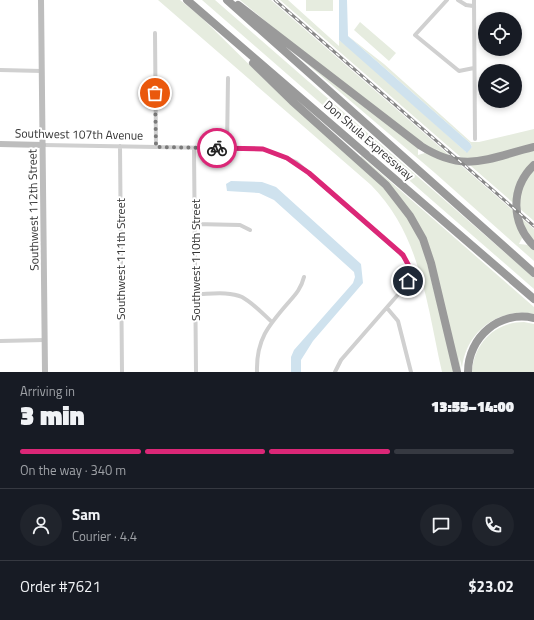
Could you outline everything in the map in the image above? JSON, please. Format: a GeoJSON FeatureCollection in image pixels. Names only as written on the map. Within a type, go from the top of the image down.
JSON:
{"type":"FeatureCollection","features":[{"type":"Feature","properties":{"kind":"highway","name":"Don Shula Expressway"},"geometry":{"type":"LineString","coordinates":[[187,0],[344,133],[534,299]]}},
{"type":"Feature","properties":{"kind":"highway","name":"Don Shula Expressway"},"geometry":{"type":"LineString","coordinates":[[227,0],[534,272]]}},
{"type":"Feature","properties":{"kind":"highway"},"geometry":{"type":"LineString","coordinates":[[230,0],[244,8],[420,146],[436,155],[455,161],[476,162],[534,147]]}},
{"type":"Feature","properties":{"kind":"highway"},"geometry":{"type":"LineString","coordinates":[[225,33],[237,47],[292,101],[386,185],[410,216],[423,239],[431,263],[457,372]]}},
{"type":"Feature","properties":{"kind":"highway"},"geometry":{"type":"LineString","coordinates":[[532,244],[522,230],[516,214],[516,202],[519,188],[527,172],[534,165]]}},
{"type":"Feature","properties":{"kind":"highway"},"geometry":{"type":"LineString","coordinates":[[468,372],[471,350],[481,335],[488,329],[503,320],[512,318],[534,318]]}},
{"type":"Feature","properties":{"kind":"street","name":"Southwest 112th Street"},"geometry":{"type":"LineString","coordinates":[[40,0],[45,372]]}},
{"type":"Feature","properties":{"kind":"street"},"geometry":{"type":"LineString","coordinates":[[447,0],[415,35],[459,70],[474,68]]}},
{"type":"Feature","properties":{"kind":"street"},"geometry":{"type":"LineString","coordinates":[[458,0],[466,5],[473,6]]}},
{"type":"Feature","properties":{"kind":"street"},"geometry":{"type":"LineString","coordinates":[[474,0],[475,139]]}},
{"type":"Feature","properties":{"kind":"street"},"geometry":{"type":"LineString","coordinates":[[155,32],[156,147]]}},
{"type":"Feature","properties":{"kind":"street"},"geometry":{"type":"LineString","coordinates":[[0,70],[42,71]]}},
{"type":"Feature","properties":{"kind":"street"},"geometry":{"type":"LineString","coordinates":[[227,148],[228,78]]}},
{"type":"Feature","properties":{"kind":"street","name":"Southwest 107th Avenue"},"geometry":{"type":"LineString","coordinates":[[0,144],[263,149],[296,162],[403,255],[410,268],[408,281],[387,308]]}},
{"type":"Feature","properties":{"kind":"street","name":"Southwest 111th Street"},"geometry":{"type":"LineString","coordinates":[[120,146],[122,372]]}},
{"type":"Feature","properties":{"kind":"street","name":"Southwest 110th Street"},"geometry":{"type":"LineString","coordinates":[[194,148],[196,372]]}},
{"type":"Feature","properties":{"kind":"street"},"geometry":{"type":"LineString","coordinates":[[195,224],[240,225],[250,230]]}},
{"type":"Feature","properties":{"kind":"street"},"geometry":{"type":"LineString","coordinates":[[257,372],[260,342],[272,322],[301,288],[304,277]]}},
{"type":"Feature","properties":{"kind":"street"},"geometry":{"type":"LineString","coordinates":[[195,294],[230,294],[240,296],[247,300],[272,322]]}},
{"type":"Feature","properties":{"kind":"street"},"geometry":{"type":"LineString","coordinates":[[334,372],[341,360],[387,308],[398,321],[411,372]]}},
{"type":"Feature","properties":{"kind":"street"},"geometry":{"type":"LineString","coordinates":[[0,341],[45,340]]}},
{"type":"Feature","properties":{"kind":"shaded area"},"geometry":{"type":"Polygon","coordinates":[[[158,0],[180,0],[200,16],[267,82],[386,189],[409,218],[424,251],[454,372],[442,372],[420,272],[401,226],[388,205],[371,185],[158,0]]]}},
{"type":"Feature","properties":{"kind":"shaded area"},"geometry":{"type":"Polygon","coordinates":[[[202,0],[215,0],[534,278],[534,289],[202,0]]]}},
{"type":"Feature","properties":{"kind":"shaded area"},"geometry":{"type":"Polygon","coordinates":[[[240,0],[271,0],[534,229],[534,242],[523,236],[519,244],[529,245],[534,248],[534,261],[435,173],[300,58],[415,145],[240,0]],[[418,147],[418,155],[425,153],[418,147]]]}},
{"type":"Feature","properties":{"kind":"shaded area"},"geometry":{"type":"Polygon","coordinates":[[[280,0],[288,0],[339,46],[339,40],[350,48],[466,152],[472,147],[470,143],[348,36],[384,64],[471,142],[479,142],[534,129],[534,160],[530,164],[527,178],[534,170],[534,221],[280,0]]]}},
{"type":"Feature","properties":{"kind":"shaded area"},"geometry":{"type":"Polygon","coordinates":[[[306,0],[333,0],[333,11],[306,11],[306,0]]]}},
{"type":"Feature","properties":{"kind":"shaded area"},"geometry":{"type":"Polygon","coordinates":[[[360,22],[396,53],[389,61],[354,30],[360,22]]]}},
{"type":"Feature","properties":{"kind":"shaded area"},"geometry":{"type":"Polygon","coordinates":[[[361,156],[534,307],[534,314],[508,314],[486,325],[477,333],[470,343],[462,368],[459,355],[461,371],[418,226],[359,159],[361,156]]]}},
{"type":"Feature","properties":{"kind":"shaded area"},"geometry":{"type":"Polygon","coordinates":[[[524,322],[534,324],[534,372],[472,372],[477,352],[488,336],[495,330],[504,326],[524,322]]]}},
{"type":"Feature","properties":{"kind":"water"},"geometry":{"type":"Polygon","coordinates":[[[339,0],[347,0],[348,36],[470,143],[472,147],[467,153],[339,40],[339,0]]]}},
{"type":"Feature","properties":{"kind":"water"},"geometry":{"type":"Polygon","coordinates":[[[231,181],[262,182],[276,187],[361,264],[363,283],[313,341],[301,360],[301,372],[291,372],[291,357],[294,350],[353,283],[355,277],[354,272],[274,200],[259,193],[227,191],[226,184],[231,181]]]}},
{"type":"Feature","properties":{"kind":"railway"},"geometry":{"type":"LineString","coordinates":[[275,0],[534,226]]}},
{"type":"Feature","properties":{"kind":"way so far"},"geometry":{"type":"LineString","coordinates":[[155,93],[156,147],[217,148]]}},
{"type":"Feature","properties":{"kind":"route"},"geometry":{"type":"LineString","coordinates":[[217,148],[263,149],[296,162],[403,255],[410,268],[408,281]]}}]}
